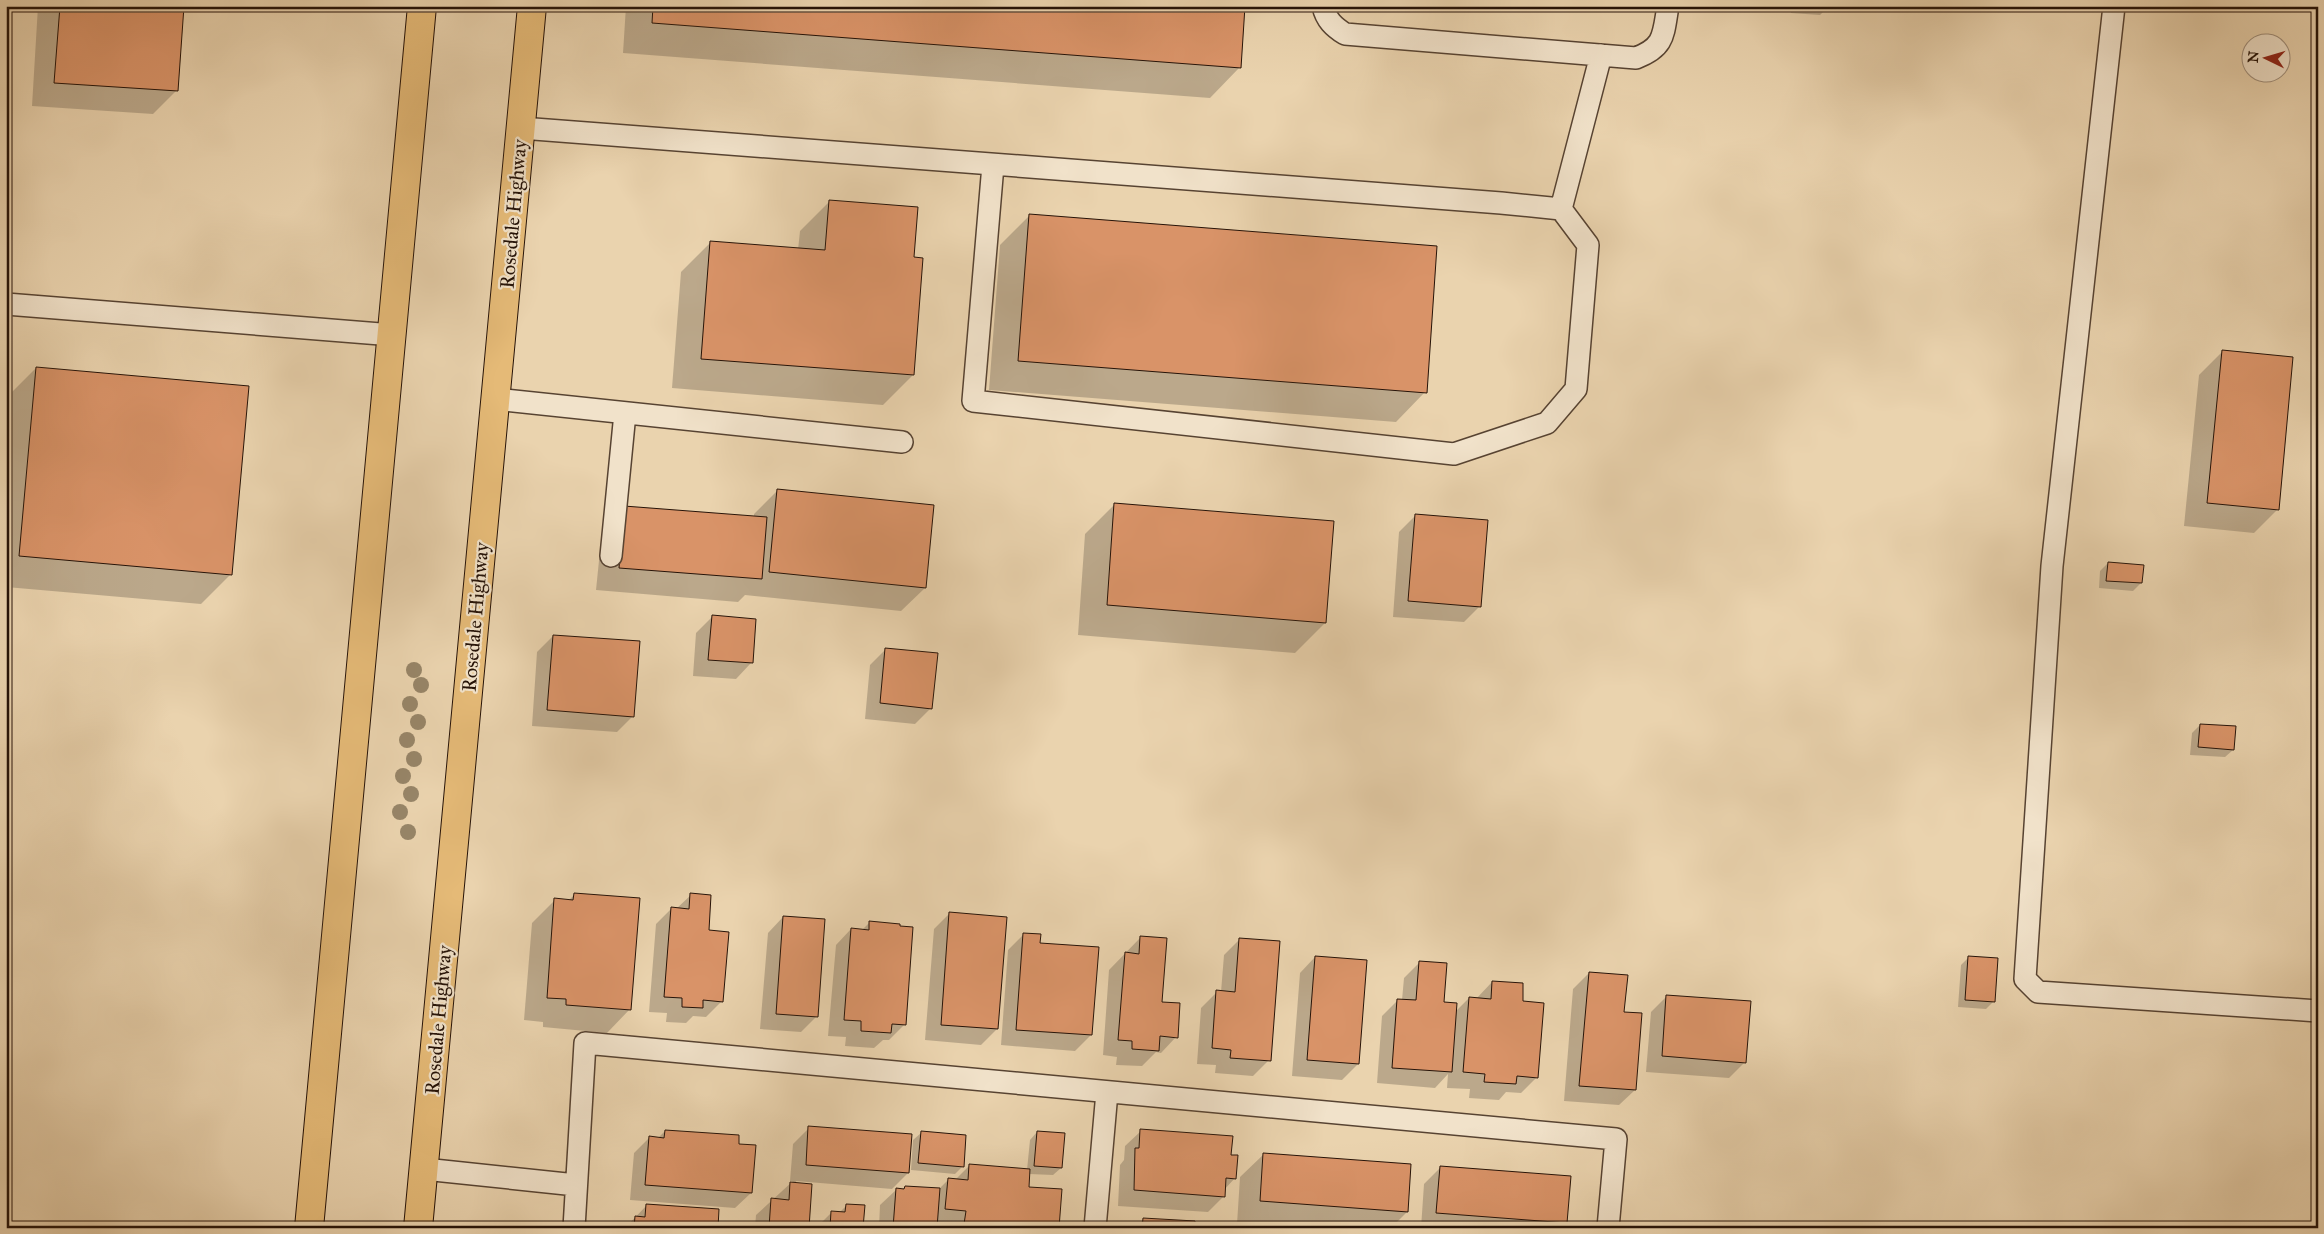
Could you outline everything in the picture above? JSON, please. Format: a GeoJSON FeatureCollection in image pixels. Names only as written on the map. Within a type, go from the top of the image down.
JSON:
{"type":"FeatureCollection","features":[{"type":"Feature","properties":{"kind":"main road"},"geometry":{"type":"LineString","coordinates":[[309,1228],[422,6]]}},
{"type":"Feature","properties":{"kind":"main road","name":"Rosedale Highway"},"geometry":{"type":"LineString","coordinates":[[418,1228],[532,6]]}},
{"type":"Feature","properties":{"kind":"lane"},"geometry":{"type":"LineString","coordinates":[[1323,6],[1324,14],[1332,26],[1345,34],[1636,58],[1652,52],[1664,34],[1668,6]]}},
{"type":"Feature","properties":{"kind":"lane"},"geometry":{"type":"LineString","coordinates":[[2114,6],[2052,566],[2025,978],[2038,992],[2318,1011]]}},
{"type":"Feature","properties":{"kind":"lane"},"geometry":{"type":"LineString","coordinates":[[1561,209],[1601,55]]}},
{"type":"Feature","properties":{"kind":"lane"},"geometry":{"type":"LineString","coordinates":[[521,128],[1561,209],[1588,245],[1576,389],[1547,423],[1454,454],[973,401],[993,165]]}},
{"type":"Feature","properties":{"kind":"lane"},"geometry":{"type":"LineString","coordinates":[[6,304],[393,335]]}},
{"type":"Feature","properties":{"kind":"lane"},"geometry":{"type":"LineString","coordinates":[[495,399],[902,442]]}},
{"type":"Feature","properties":{"kind":"lane"},"geometry":{"type":"LineString","coordinates":[[612,556],[625,413]]}},
{"type":"Feature","properties":{"kind":"lane"},"geometry":{"type":"LineString","coordinates":[[574,1228],[585,1043],[1616,1139],[1608,1228]]}},
{"type":"Feature","properties":{"kind":"lane"},"geometry":{"type":"LineString","coordinates":[[1095,1228],[1107,1092]]}},
{"type":"Feature","properties":{"kind":"lane"},"geometry":{"type":"LineString","coordinates":[[424,1169],[576,1185]]}},
{"type":"Feature","properties":{"kind":"building"},"geometry":{"type":"Polygon","coordinates":[[[60,6],[184,6],[178,91],[54,83],[60,6]]]}},
{"type":"Feature","properties":{"kind":"building"},"geometry":{"type":"Polygon","coordinates":[[[653,6],[1245,6],[1241,68],[652,23],[653,6]]]}},
{"type":"Feature","properties":{"kind":"building"},"geometry":{"type":"Polygon","coordinates":[[[829,200],[918,207],[914,257],[923,258],[914,375],[701,359],[710,241],[825,250],[829,200]]]}},
{"type":"Feature","properties":{"kind":"building"},"geometry":{"type":"Polygon","coordinates":[[[1029,214],[1437,246],[1427,393],[1018,361],[1029,214]]]}},
{"type":"Feature","properties":{"kind":"building"},"geometry":{"type":"Polygon","coordinates":[[[2222,350],[2293,357],[2279,510],[2207,503],[2222,350]]]}},
{"type":"Feature","properties":{"kind":"building"},"geometry":{"type":"Polygon","coordinates":[[[36,367],[249,386],[232,575],[19,556],[36,367]]]}},
{"type":"Feature","properties":{"kind":"building"},"geometry":{"type":"Polygon","coordinates":[[[777,489],[934,505],[926,588],[769,572],[777,489]]]}},
{"type":"Feature","properties":{"kind":"building"},"geometry":{"type":"Polygon","coordinates":[[[1114,503],[1334,521],[1326,623],[1107,605],[1114,503]]]}},
{"type":"Feature","properties":{"kind":"building"},"geometry":{"type":"Polygon","coordinates":[[[624,506],[767,517],[762,579],[619,568],[624,506]]]}},
{"type":"Feature","properties":{"kind":"building"},"geometry":{"type":"Polygon","coordinates":[[[1415,514],[1488,520],[1481,607],[1408,601],[1415,514]]]}},
{"type":"Feature","properties":{"kind":"building"},"geometry":{"type":"Polygon","coordinates":[[[2108,562],[2144,565],[2142,583],[2106,581],[2108,562]]]}},
{"type":"Feature","properties":{"kind":"building"},"geometry":{"type":"Polygon","coordinates":[[[712,615],[756,619],[753,663],[708,660],[712,615]]]}},
{"type":"Feature","properties":{"kind":"building"},"geometry":{"type":"Polygon","coordinates":[[[553,635],[640,641],[634,717],[547,710],[553,635]]]}},
{"type":"Feature","properties":{"kind":"building"},"geometry":{"type":"Polygon","coordinates":[[[885,648],[938,653],[932,709],[880,703],[885,648]]]}},
{"type":"Feature","properties":{"kind":"building"},"geometry":{"type":"Polygon","coordinates":[[[2200,724],[2236,726],[2234,750],[2198,747],[2200,724]]]}},
{"type":"Feature","properties":{"kind":"building"},"geometry":{"type":"Polygon","coordinates":[[[574,893],[640,898],[631,1010],[566,1005],[566,999],[547,998],[554,898],[573,900],[574,893]]]}},
{"type":"Feature","properties":{"kind":"building"},"geometry":{"type":"Polygon","coordinates":[[[690,893],[711,895],[709,930],[729,932],[723,1002],[703,1000],[703,1008],[682,1007],[682,998],[664,997],[671,907],[689,909],[690,893]]]}},
{"type":"Feature","properties":{"kind":"building"},"geometry":{"type":"Polygon","coordinates":[[[949,912],[1007,917],[998,1029],[941,1025],[949,912]]]}},
{"type":"Feature","properties":{"kind":"building"},"geometry":{"type":"Polygon","coordinates":[[[783,916],[825,919],[818,1017],[776,1014],[783,916]]]}},
{"type":"Feature","properties":{"kind":"building"},"geometry":{"type":"Polygon","coordinates":[[[869,921],[913,927],[906,1025],[892,1024],[891,1033],[861,1031],[861,1021],[844,1020],[851,928],[869,930],[869,921]]]}},
{"type":"Feature","properties":{"kind":"building"},"geometry":{"type":"Polygon","coordinates":[[[1023,933],[1041,934],[1040,943],[1099,947],[1092,1035],[1016,1030],[1023,933]]]}},
{"type":"Feature","properties":{"kind":"building"},"geometry":{"type":"Polygon","coordinates":[[[1140,936],[1167,938],[1162,1002],[1180,1003],[1178,1038],[1160,1036],[1159,1051],[1132,1049],[1132,1041],[1118,1040],[1125,952],[1139,954],[1140,936]]]}},
{"type":"Feature","properties":{"kind":"building"},"geometry":{"type":"Polygon","coordinates":[[[1239,938],[1280,941],[1271,1061],[1230,1058],[1231,1050],[1212,1048],[1216,990],[1235,992],[1239,938]]]}},
{"type":"Feature","properties":{"kind":"building"},"geometry":{"type":"Polygon","coordinates":[[[1315,956],[1367,960],[1359,1064],[1307,1060],[1315,956]]]}},
{"type":"Feature","properties":{"kind":"building"},"geometry":{"type":"Polygon","coordinates":[[[1968,956],[1998,958],[1995,1002],[1965,1000],[1968,956]]]}},
{"type":"Feature","properties":{"kind":"building"},"geometry":{"type":"Polygon","coordinates":[[[1419,961],[1447,963],[1444,1002],[1457,1003],[1452,1072],[1392,1068],[1397,999],[1416,1000],[1419,961]]]}},
{"type":"Feature","properties":{"kind":"building"},"geometry":{"type":"Polygon","coordinates":[[[1589,972],[1628,975],[1624,1012],[1642,1013],[1636,1090],[1579,1086],[1589,972]]]}},
{"type":"Feature","properties":{"kind":"building"},"geometry":{"type":"Polygon","coordinates":[[[1492,981],[1523,983],[1523,1001],[1544,1003],[1538,1078],[1517,1076],[1516,1084],[1484,1082],[1485,1074],[1463,1072],[1469,997],[1491,999],[1492,981]]]}},
{"type":"Feature","properties":{"kind":"building"},"geometry":{"type":"Polygon","coordinates":[[[1666,995],[1751,1001],[1746,1063],[1662,1056],[1666,995]]]}},
{"type":"Feature","properties":{"kind":"building"},"geometry":{"type":"Polygon","coordinates":[[[808,1126],[912,1134],[909,1173],[806,1165],[808,1126]]]}},
{"type":"Feature","properties":{"kind":"building"},"geometry":{"type":"Polygon","coordinates":[[[1140,1129],[1233,1136],[1231,1155],[1238,1155],[1236,1179],[1226,1178],[1225,1197],[1134,1190],[1135,1148],[1139,1148],[1140,1129]]]}},
{"type":"Feature","properties":{"kind":"building"},"geometry":{"type":"Polygon","coordinates":[[[665,1130],[739,1135],[739,1144],[756,1145],[752,1193],[645,1185],[649,1136],[664,1138],[665,1130]]]}},
{"type":"Feature","properties":{"kind":"building"},"geometry":{"type":"Polygon","coordinates":[[[921,1131],[966,1135],[964,1167],[918,1163],[921,1131]]]}},
{"type":"Feature","properties":{"kind":"building"},"geometry":{"type":"Polygon","coordinates":[[[1037,1131],[1065,1133],[1062,1168],[1034,1166],[1037,1131]]]}},
{"type":"Feature","properties":{"kind":"building"},"geometry":{"type":"Polygon","coordinates":[[[1263,1153],[1411,1164],[1408,1212],[1260,1201],[1263,1153]]]}},
{"type":"Feature","properties":{"kind":"building"},"geometry":{"type":"Polygon","coordinates":[[[969,1164],[1030,1169],[1029,1187],[1062,1189],[1059,1228],[984,1228],[984,1225],[964,1224],[966,1211],[945,1209],[948,1178],[968,1180],[969,1164]]]}},
{"type":"Feature","properties":{"kind":"building"},"geometry":{"type":"Polygon","coordinates":[[[1440,1166],[1571,1176],[1567,1223],[1436,1213],[1440,1166]]]}},
{"type":"Feature","properties":{"kind":"building"},"geometry":{"type":"Polygon","coordinates":[[[790,1182],[812,1184],[809,1228],[769,1228],[771,1198],[789,1200],[790,1182]]]}},
{"type":"Feature","properties":{"kind":"building"},"geometry":{"type":"Polygon","coordinates":[[[905,1186],[940,1188],[937,1228],[893,1228],[896,1188],[904,1189],[905,1186]]]}},
{"type":"Feature","properties":{"kind":"building"},"geometry":{"type":"Polygon","coordinates":[[[646,1204],[719,1209],[718,1228],[634,1228],[635,1216],[645,1217],[646,1204]]]}},
{"type":"Feature","properties":{"kind":"building"},"geometry":{"type":"Polygon","coordinates":[[[846,1204],[865,1205],[863,1228],[830,1228],[831,1211],[845,1212],[846,1204]]]}},
{"type":"Feature","properties":{"kind":"building"},"geometry":{"type":"Polygon","coordinates":[[[1143,1218],[1195,1221],[1195,1228],[1142,1228],[1143,1218]]]}},
{"type":"Feature","properties":{"kind":"building"},"geometry":{"type":"Polygon","coordinates":[[[1213,1224],[1232,1225],[1231,1228],[1213,1228],[1213,1224]]]}}]}
